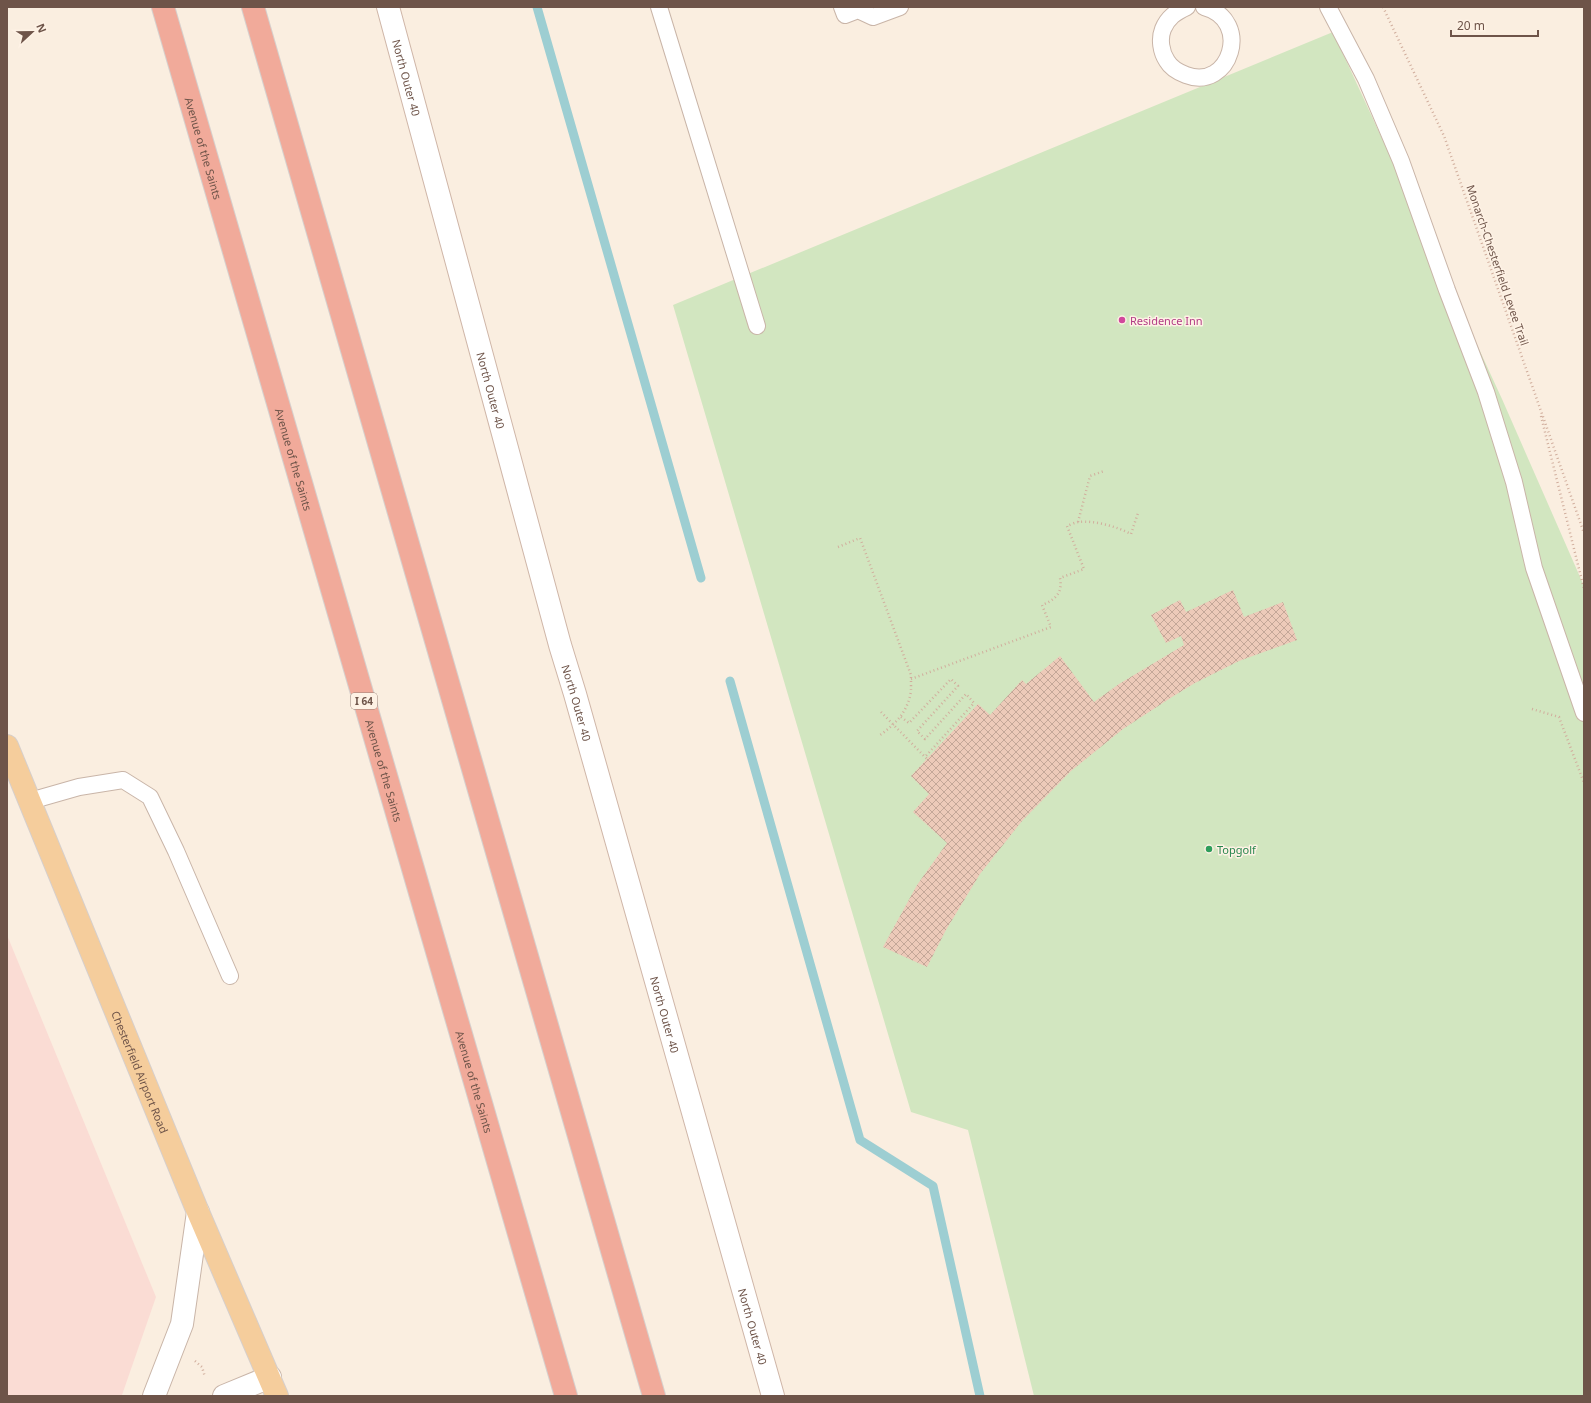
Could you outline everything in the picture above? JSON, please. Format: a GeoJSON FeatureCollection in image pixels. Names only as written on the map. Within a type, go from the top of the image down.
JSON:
{"type":"FeatureCollection","features":[{"type":"Feature","properties":{"kind":"highway","name":"Avenue of the Saints"},"geometry":{"type":"LineString","coordinates":[[163,7],[566,1396]]}},
{"type":"Feature","properties":{"kind":"highway"},"geometry":{"type":"LineString","coordinates":[[253,7],[654,1396]]}},
{"type":"Feature","properties":{"kind":"main road","name":"Chesterfield Airport Road"},"geometry":{"type":"LineString","coordinates":[[7,746],[198,1212],[274,1386]]}},
{"type":"Feature","properties":{"kind":"street","name":"North Outer 40"},"geometry":{"type":"LineString","coordinates":[[388,7],[560,644],[773,1396]]}},
{"type":"Feature","properties":{"kind":"street"},"geometry":{"type":"LineString","coordinates":[[154,1396],[182,1324],[198,1212]]}},
{"type":"Feature","properties":{"kind":"street"},"geometry":{"type":"LineString","coordinates":[[224,1396],[274,1386]]}},
{"type":"Feature","properties":{"kind":"lane"},"geometry":{"type":"LineString","coordinates":[[659,7],[757,326]]}},
{"type":"Feature","properties":{"kind":"lane"},"geometry":{"type":"LineString","coordinates":[[842,7],[845,15],[859,8],[873,17],[900,7]]}},
{"type":"Feature","properties":{"kind":"lane"},"geometry":{"type":"LineString","coordinates":[[1178,8],[1168,20],[1163,30],[1161,43],[1163,55],[1170,65],[1179,73],[1191,77],[1202,77],[1213,74],[1222,67],[1229,57],[1232,46],[1232,34],[1228,24],[1221,15],[1204,7]]}},
{"type":"Feature","properties":{"kind":"lane"},"geometry":{"type":"LineString","coordinates":[[1328,7],[1366,79],[1401,161],[1447,290],[1486,392],[1514,482],[1534,568],[1584,713]]}},
{"type":"Feature","properties":{"kind":"lane"},"geometry":{"type":"LineString","coordinates":[[30,801],[79,787],[123,780],[150,797],[176,851],[230,976]]}},
{"type":"Feature","properties":{"kind":"path","name":"Monarch-Chesterfield Levee Trail"},"geometry":{"type":"LineString","coordinates":[[1383,7],[1444,136],[1584,533]]}},
{"type":"Feature","properties":{"kind":"path"},"geometry":{"type":"LineString","coordinates":[[1537,400],[1584,589]]}},
{"type":"Feature","properties":{"kind":"path"},"geometry":{"type":"LineString","coordinates":[[1078,522],[1090,476],[1104,471]]}},
{"type":"Feature","properties":{"kind":"path"},"geometry":{"type":"LineString","coordinates":[[911,679],[1051,627],[1042,605],[1051,601],[1057,596],[1061,589],[1060,578],[1084,569],[1067,526],[1078,522],[1117,527],[1131,534],[1138,513]]}},
{"type":"Feature","properties":{"kind":"path"},"geometry":{"type":"LineString","coordinates":[[838,547],[860,538],[911,675],[911,691],[901,717],[894,725],[880,735]]}},
{"type":"Feature","properties":{"kind":"path"},"geometry":{"type":"LineString","coordinates":[[881,712],[926,758],[974,703],[966,694],[925,739],[917,732],[958,686],[951,679],[909,723],[901,717]]}},
{"type":"Feature","properties":{"kind":"path"},"geometry":{"type":"LineString","coordinates":[[1532,709],[1559,717],[1584,783]]}},
{"type":"Feature","properties":{"kind":"path"},"geometry":{"type":"LineString","coordinates":[[193,1360],[197,1361],[202,1367],[205,1377]]}},
{"type":"Feature","properties":{"kind":"shaded area"},"geometry":{"type":"Polygon","coordinates":[[[7,935],[156,1297],[122,1395],[119,1396],[7,1396],[7,935]]]}},
{"type":"Feature","properties":{"kind":"green space","name":"Topgolf"},"geometry":{"type":"Polygon","coordinates":[[[1333,32],[1502,399],[1584,586],[1584,1396],[1034,1396],[968,1130],[911,1112],[673,305],[1333,32]]]}},
{"type":"Feature","properties":{"kind":"building"},"geometry":{"type":"Polygon","coordinates":[[[1233,590],[1244,617],[1283,602],[1297,640],[1239,661],[1195,683],[1123,729],[1071,771],[1022,821],[980,874],[946,930],[927,967],[883,947],[917,885],[947,843],[913,812],[929,794],[911,776],[978,704],[990,715],[1022,680],[1026,684],[1060,656],[1094,702],[1119,684],[1184,645],[1181,636],[1166,643],[1151,615],[1180,600],[1186,612],[1233,590]]]}},
{"type":"Feature","properties":{"kind":"waterway"},"geometry":{"type":"LineString","coordinates":[[537,7],[701,578]]}},
{"type":"Feature","properties":{"kind":"waterway"},"geometry":{"type":"LineString","coordinates":[[730,681],[860,1140],[933,1186],[980,1396]]}},
{"type":"Feature","properties":{"kind":"place","name":"Residence Inn"},"geometry":{"type":"Point","coordinates":[1122,320]}},
{"type":"Feature","properties":{"kind":"place","name":"Topgolf"},"geometry":{"type":"Point","coordinates":[1209,849]}}]}
